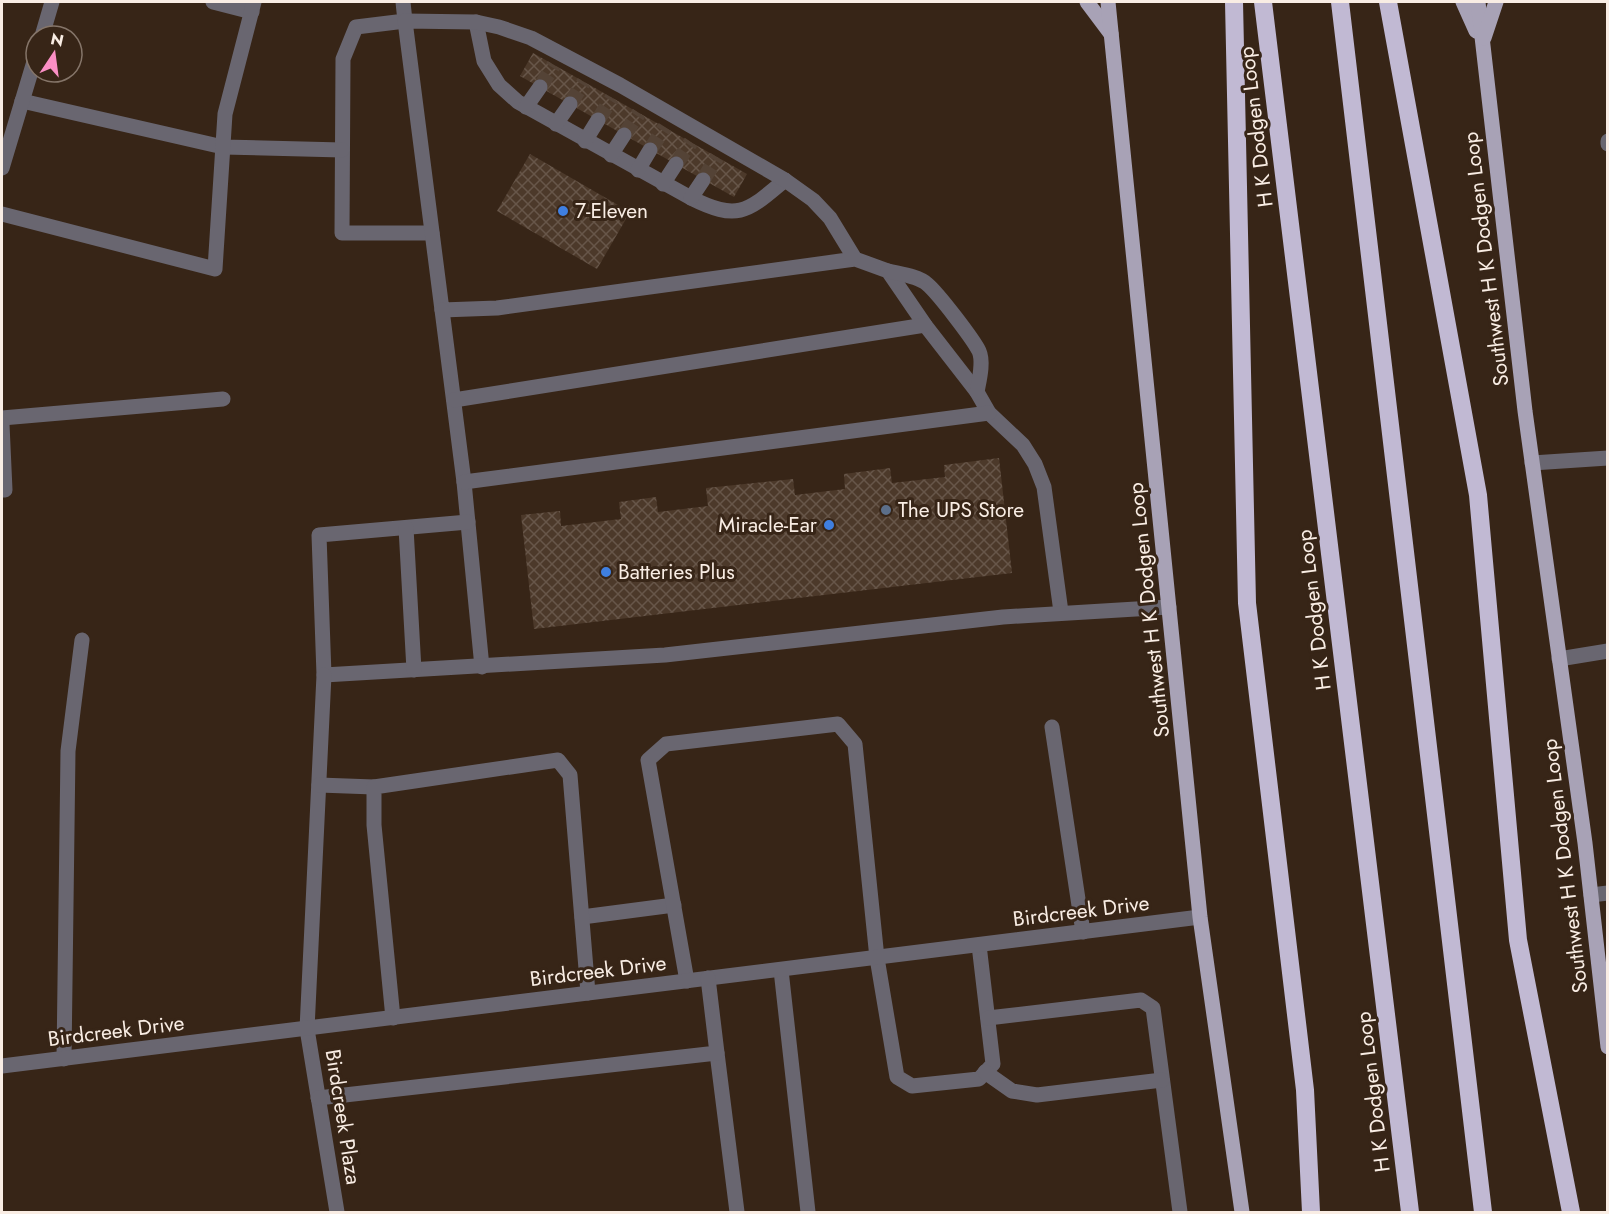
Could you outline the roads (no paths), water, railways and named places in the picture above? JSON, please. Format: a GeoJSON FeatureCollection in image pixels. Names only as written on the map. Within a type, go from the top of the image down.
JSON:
{"type":"FeatureCollection","features":[{"type":"Feature","properties":{"kind":"highway"},"geometry":{"type":"LineString","coordinates":[[1234,2],[1247,603],[1305,1090],[1311,1212]]}},
{"type":"Feature","properties":{"kind":"highway","name":"H K Dodgen Loop"},"geometry":{"type":"LineString","coordinates":[[1263,2],[1410,1212]]}},
{"type":"Feature","properties":{"kind":"highway"},"geometry":{"type":"LineString","coordinates":[[1340,2],[1483,1212]]}},
{"type":"Feature","properties":{"kind":"highway"},"geometry":{"type":"LineString","coordinates":[[1388,2],[1478,495],[1518,940],[1571,1212]]}},
{"type":"Feature","properties":{"kind":"main road"},"geometry":{"type":"LineString","coordinates":[[1088,2],[1111,34]]}},
{"type":"Feature","properties":{"kind":"main road","name":"Southwest H K Dodgen Loop"},"geometry":{"type":"LineString","coordinates":[[1108,2],[1200,917],[1242,1212]]}},
{"type":"Feature","properties":{"kind":"main road"},"geometry":{"type":"LineString","coordinates":[[1463,2],[1483,44]]}},
{"type":"Feature","properties":{"kind":"main road","name":"Southwest H K Dodgen Loop"},"geometry":{"type":"LineString","coordinates":[[1478,2],[1532,463],[1591,895],[1607,1040]]}},
{"type":"Feature","properties":{"kind":"main road"},"geometry":{"type":"LineString","coordinates":[[1483,44],[1496,2]]}},
{"type":"Feature","properties":{"kind":"street"},"geometry":{"type":"LineString","coordinates":[[46,24],[52,2]]}},
{"type":"Feature","properties":{"kind":"street"},"geometry":{"type":"LineString","coordinates":[[2,213],[215,269],[225,114],[253,7],[213,2]]}},
{"type":"Feature","properties":{"kind":"street"},"geometry":{"type":"LineString","coordinates":[[404,2],[464,482],[482,667]]}},
{"type":"Feature","properties":{"kind":"street"},"geometry":{"type":"LineString","coordinates":[[432,233],[342,233],[343,59],[356,27],[405,21],[476,22],[531,38],[558,60],[720,152],[785,180],[813,200],[830,218],[855,259]]}},
{"type":"Feature","properties":{"kind":"street"},"geometry":{"type":"LineString","coordinates":[[476,22],[484,61],[499,85],[518,102],[704,205],[736,213],[756,205],[785,180]]}},
{"type":"Feature","properties":{"kind":"street"},"geometry":{"type":"LineString","coordinates":[[2,168],[5,147],[27,84]]}},
{"type":"Feature","properties":{"kind":"street"},"geometry":{"type":"LineString","coordinates":[[526,108],[540,87]]}},
{"type":"Feature","properties":{"kind":"street"},"geometry":{"type":"LineString","coordinates":[[22,101],[223,147],[342,150]]}},
{"type":"Feature","properties":{"kind":"street"},"geometry":{"type":"LineString","coordinates":[[556,124],[570,104]]}},
{"type":"Feature","properties":{"kind":"street"},"geometry":{"type":"LineString","coordinates":[[585,141],[598,120]]}},
{"type":"Feature","properties":{"kind":"street"},"geometry":{"type":"LineString","coordinates":[[610,155],[624,135]]}},
{"type":"Feature","properties":{"kind":"street"},"geometry":{"type":"LineString","coordinates":[[638,170],[650,150]]}},
{"type":"Feature","properties":{"kind":"street"},"geometry":{"type":"LineString","coordinates":[[663,184],[676,164]]}},
{"type":"Feature","properties":{"kind":"street"},"geometry":{"type":"LineString","coordinates":[[692,198],[703,180]]}},
{"type":"Feature","properties":{"kind":"street"},"geometry":{"type":"LineString","coordinates":[[442,310],[497,308],[855,259],[919,279],[927,284],[980,352],[977,393]]}},
{"type":"Feature","properties":{"kind":"street"},"geometry":{"type":"LineString","coordinates":[[888,271],[925,325],[977,393],[988,413],[1023,445],[1035,464],[1044,487],[1061,612]]}},
{"type":"Feature","properties":{"kind":"street"},"geometry":{"type":"LineString","coordinates":[[454,400],[925,325]]}},
{"type":"Feature","properties":{"kind":"street"},"geometry":{"type":"LineString","coordinates":[[2,418],[223,399]]}},
{"type":"Feature","properties":{"kind":"street"},"geometry":{"type":"LineString","coordinates":[[464,482],[988,413]]}},
{"type":"Feature","properties":{"kind":"street"},"geometry":{"type":"LineString","coordinates":[[2,424],[5,490],[2,490]]}},
{"type":"Feature","properties":{"kind":"street"},"geometry":{"type":"LineString","coordinates":[[1532,463],[1608,458]]}},
{"type":"Feature","properties":{"kind":"street"},"geometry":{"type":"LineString","coordinates":[[414,670],[406,528],[468,522]]}},
{"type":"Feature","properties":{"kind":"street","name":"Birdcreek Plaza"},"geometry":{"type":"LineString","coordinates":[[337,1212],[307,1029],[324,675],[319,535],[406,528]]}},
{"type":"Feature","properties":{"kind":"street"},"geometry":{"type":"LineString","coordinates":[[324,675],[665,655],[1003,617],[1169,607]]}},
{"type":"Feature","properties":{"kind":"street"},"geometry":{"type":"LineString","coordinates":[[64,1059],[68,752],[82,640]]}},
{"type":"Feature","properties":{"kind":"street"},"geometry":{"type":"LineString","coordinates":[[1559,658],[1608,651]]}},
{"type":"Feature","properties":{"kind":"street"},"geometry":{"type":"LineString","coordinates":[[687,981],[648,760],[666,744],[838,724],[855,744],[877,957],[897,1077],[912,1086],[979,1079],[993,1064],[979,945]]}},
{"type":"Feature","properties":{"kind":"street"},"geometry":{"type":"LineString","coordinates":[[1052,727],[1083,932]]}},
{"type":"Feature","properties":{"kind":"street"},"geometry":{"type":"LineString","coordinates":[[319,785],[374,787],[558,760],[570,775],[588,993]]}},
{"type":"Feature","properties":{"kind":"street"},"geometry":{"type":"LineString","coordinates":[[374,787],[374,825],[393,1018]]}},
{"type":"Feature","properties":{"kind":"street"},"geometry":{"type":"LineString","coordinates":[[1591,895],[1608,893]]}},
{"type":"Feature","properties":{"kind":"street"},"geometry":{"type":"LineString","coordinates":[[582,917],[674,905]]}},
{"type":"Feature","properties":{"kind":"street","name":"Birdcreek Drive"},"geometry":{"type":"LineString","coordinates":[[2,1066],[1200,917]]}},
{"type":"Feature","properties":{"kind":"street"},"geometry":{"type":"LineString","coordinates":[[781,970],[808,1212]]}},
{"type":"Feature","properties":{"kind":"street"},"geometry":{"type":"LineString","coordinates":[[708,978],[737,1212]]}},
{"type":"Feature","properties":{"kind":"street"},"geometry":{"type":"LineString","coordinates":[[988,1017],[1141,1000],[1153,1008],[1180,1212]]}},
{"type":"Feature","properties":{"kind":"street"},"geometry":{"type":"LineString","coordinates":[[318,1098],[717,1053]]}},
{"type":"Feature","properties":{"kind":"street"},"geometry":{"type":"LineString","coordinates":[[985,1072],[1012,1091],[1037,1095],[1162,1080]]}},
{"type":"Feature","properties":{"kind":"tunnel"},"geometry":{"type":"LineString","coordinates":[[540,87],[554,65]]}},
{"type":"Feature","properties":{"kind":"tunnel"},"geometry":{"type":"LineString","coordinates":[[570,104],[584,82]]}},
{"type":"Feature","properties":{"kind":"tunnel"},"geometry":{"type":"LineString","coordinates":[[598,120],[612,98]]}},
{"type":"Feature","properties":{"kind":"tunnel"},"geometry":{"type":"LineString","coordinates":[[624,135],[639,113]]}},
{"type":"Feature","properties":{"kind":"tunnel"},"geometry":{"type":"LineString","coordinates":[[650,150],[665,127]]}},
{"type":"Feature","properties":{"kind":"tunnel"},"geometry":{"type":"LineString","coordinates":[[676,164],[691,142]]}},
{"type":"Feature","properties":{"kind":"tunnel"},"geometry":{"type":"LineString","coordinates":[[703,180],[717,157]]}},
{"type":"Feature","properties":{"kind":"place","name":"7-Eleven"},"geometry":{"type":"Point","coordinates":[563,211]}},
{"type":"Feature","properties":{"kind":"place","name":"The UPS Store"},"geometry":{"type":"Point","coordinates":[886,510]}},
{"type":"Feature","properties":{"kind":"place","name":"Miracle-Ear"},"geometry":{"type":"Point","coordinates":[829,525]}},
{"type":"Feature","properties":{"kind":"place","name":"Batteries Plus"},"geometry":{"type":"Point","coordinates":[606,572]}}]}
